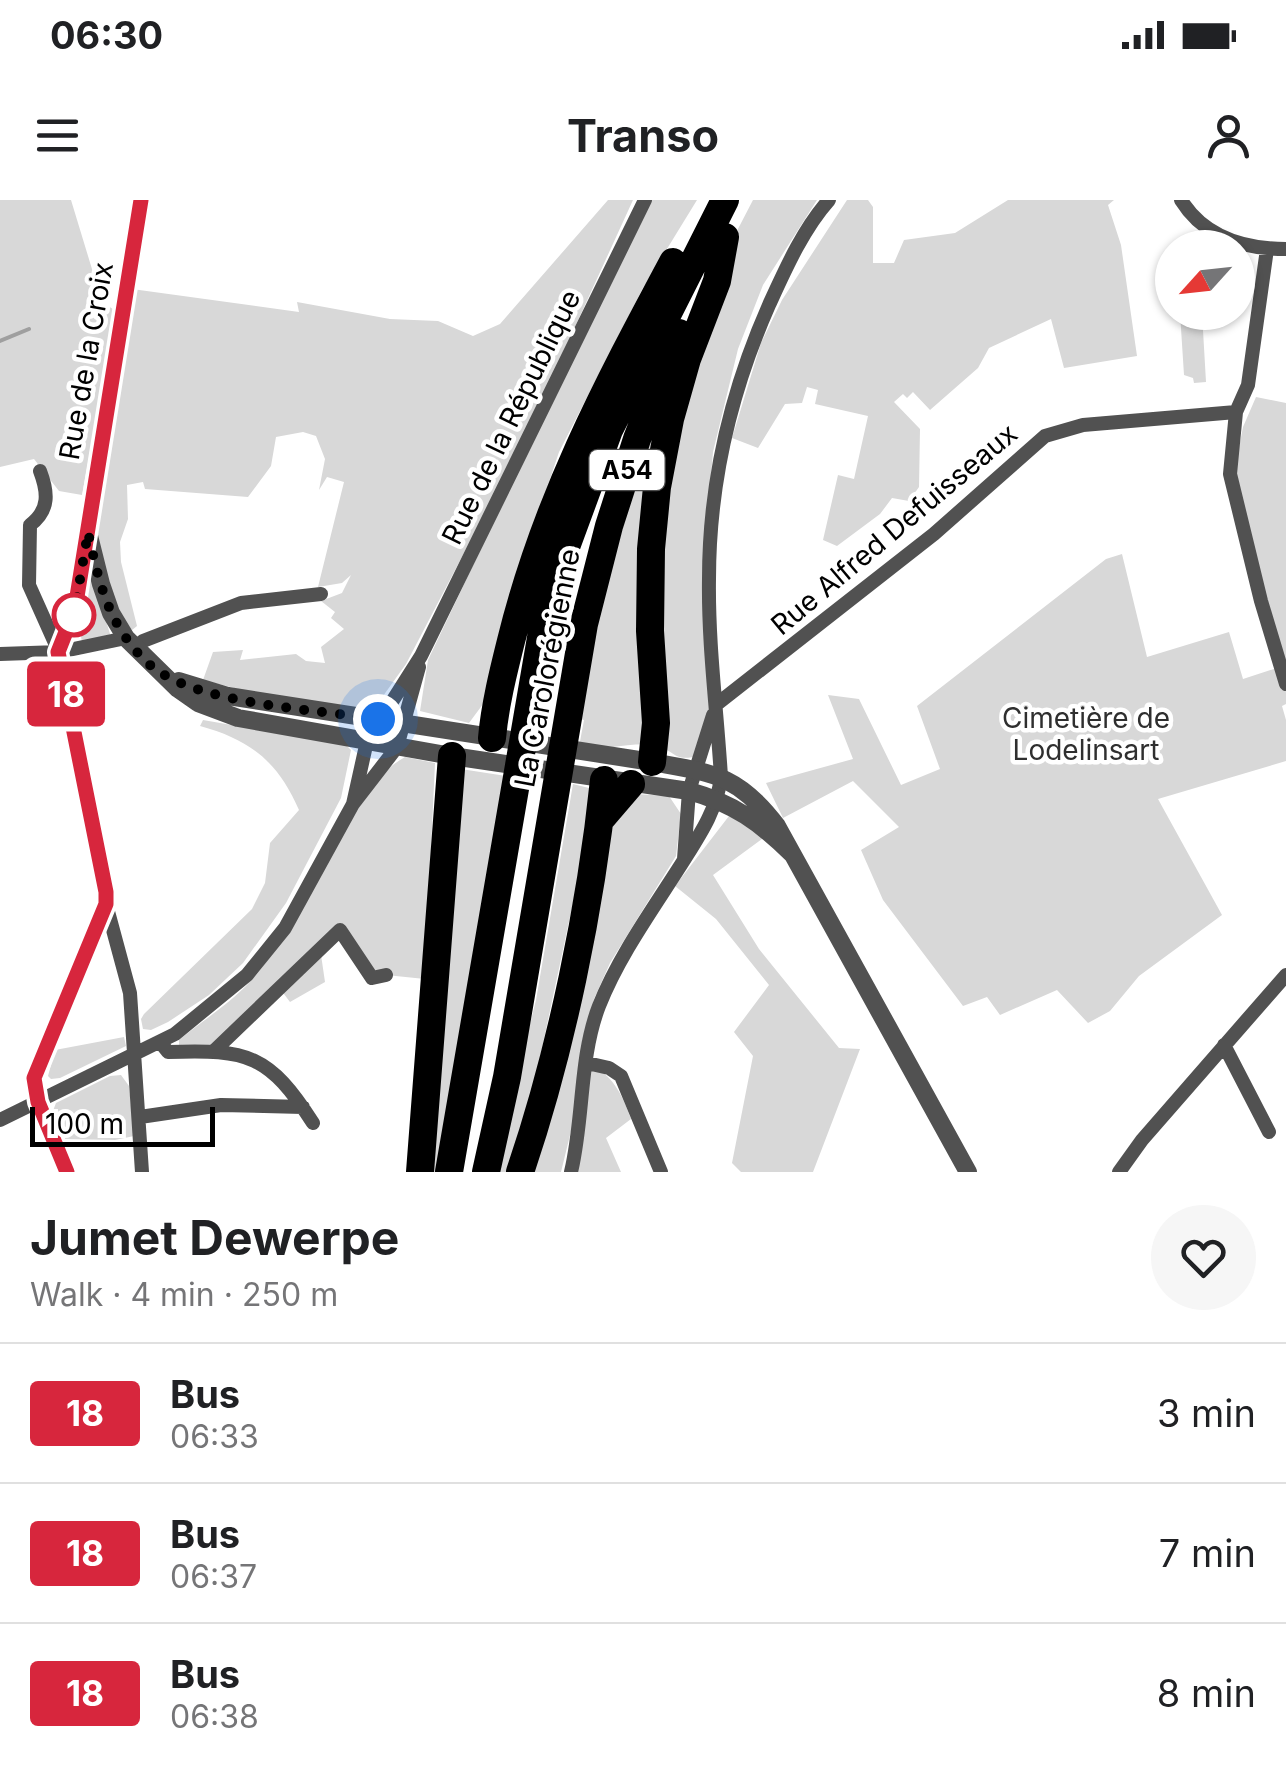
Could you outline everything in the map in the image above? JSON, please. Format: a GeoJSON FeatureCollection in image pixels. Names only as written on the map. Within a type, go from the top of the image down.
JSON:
{"type":"FeatureCollection","features":[{"type":"Feature","properties":{"kind":"highway","name":"La Carolorégienne"},"geometry":{"type":"LineString","coordinates":[[466,1172],[490,1071],[549,713],[577,577],[651,350],[724,200]]}},
{"type":"Feature","properties":{"kind":"highway"},"geometry":{"type":"LineString","coordinates":[[488,746],[544,529],[570,461],[681,247],[698,223],[724,200]]}},
{"type":"Feature","properties":{"kind":"highway","name":"La Carolorégienne"},"geometry":{"type":"LineString","coordinates":[[549,713],[584,624],[632,457],[668,356],[746,200]]}},
{"type":"Feature","properties":{"kind":"highway"},"geometry":{"type":"LineString","coordinates":[[652,762],[656,723],[650,549],[657,487],[670,419],[687,359],[717,281],[725,237]]}},
{"type":"Feature","properties":{"kind":"highway"},"geometry":{"type":"LineString","coordinates":[[420,1172],[452,756]]}},
{"type":"Feature","properties":{"kind":"highway"},"geometry":{"type":"LineString","coordinates":[[520,1172],[566,1002],[600,820],[617,782]]}},
{"type":"Feature","properties":{"kind":"highway","name":"La Carolorégienne"},"geometry":{"type":"LineString","coordinates":[[448,1172],[534,805]]}},
{"type":"Feature","properties":{"kind":"highway","name":"La Carolorégienne"},"geometry":{"type":"LineString","coordinates":[[486,1172],[507,1077],[534,805]]}},
{"type":"Feature","properties":{"kind":"street","name":"Rue de la Croix"},"geometry":{"type":"LineString","coordinates":[[58,652],[73,621],[142,200]]}},
{"type":"Feature","properties":{"kind":"street","name":"Rue de la République"},"geometry":{"type":"LineString","coordinates":[[353,804],[367,741],[422,656],[645,200]]}},
{"type":"Feature","properties":{"kind":"street"},"geometry":{"type":"LineString","coordinates":[[570,1172],[591,1033],[612,978],[718,799],[721,776],[708,579],[713,503],[725,432],[756,334],[780,280],[818,212],[829,200]]}},
{"type":"Feature","properties":{"kind":"street"},"geometry":{"type":"LineString","coordinates":[[1182,200],[1198,223],[1214,234],[1266,249],[1286,250]]}},
{"type":"Feature","properties":{"kind":"street"},"geometry":{"type":"LineString","coordinates":[[1266,249],[1248,386],[1236,412],[1230,474],[1286,684]]}},
{"type":"Feature","properties":{"kind":"street","name":"Rue Alfred Defuisseaux"},"geometry":{"type":"LineString","coordinates":[[717,704],[922,544],[1045,436],[1084,424],[1236,412]]}},
{"type":"Feature","properties":{"kind":"street"},"geometry":{"type":"LineString","coordinates":[[40,471],[48,493],[40,518],[30,525],[28,585],[58,652],[104,876],[106,904],[128,981],[142,1172]]}},
{"type":"Feature","properties":{"kind":"street","name":"Rue de la Croix"},"geometry":{"type":"LineString","coordinates":[[88,532],[111,613],[130,643],[198,703],[218,711],[238,718],[452,756],[488,746],[544,745],[721,776]]}},
{"type":"Feature","properties":{"kind":"street"},"geometry":{"type":"LineString","coordinates":[[0,654],[58,652],[143,641],[241,604],[321,594]]}},
{"type":"Feature","properties":{"kind":"street","name":"Rue de la République"},"geometry":{"type":"LineString","coordinates":[[0,1120],[160,1042],[201,1016],[259,962],[285,928],[353,804],[397,747],[422,656]]}},
{"type":"Feature","properties":{"kind":"street","name":"Rue de la Croix"},"geometry":{"type":"LineString","coordinates":[[160,672],[228,696],[406,723],[488,746],[541,770],[689,791],[718,799],[766,828],[792,855]]}},
{"type":"Feature","properties":{"kind":"street"},"geometry":{"type":"LineString","coordinates":[[684,860],[689,791],[717,704]]}},
{"type":"Feature","properties":{"kind":"street"},"geometry":{"type":"LineString","coordinates":[[452,756],[488,746]]}},
{"type":"Feature","properties":{"kind":"street"},"geometry":{"type":"LineString","coordinates":[[578,752],[617,782],[652,762]]}},
{"type":"Feature","properties":{"kind":"street"},"geometry":{"type":"LineString","coordinates":[[721,776],[744,788],[762,806],[968,1172]]}},
{"type":"Feature","properties":{"kind":"street"},"geometry":{"type":"LineString","coordinates":[[68,1172],[38,1102],[36,1072],[106,904]]}},
{"type":"Feature","properties":{"kind":"street"},"geometry":{"type":"LineString","coordinates":[[215,1050],[340,930],[372,978],[386,975]]}},
{"type":"Feature","properties":{"kind":"street"},"geometry":{"type":"LineString","coordinates":[[1119,1172],[1224,1045],[1284,982]]}},
{"type":"Feature","properties":{"kind":"street"},"geometry":{"type":"LineString","coordinates":[[160,1042],[168,1052],[215,1050],[274,1071],[313,1123]]}},
{"type":"Feature","properties":{"kind":"street"},"geometry":{"type":"LineString","coordinates":[[1224,1045],[1269,1132]]}},
{"type":"Feature","properties":{"kind":"street"},"geometry":{"type":"LineString","coordinates":[[587,1063],[609,1068],[621,1076],[661,1172]]}},
{"type":"Feature","properties":{"kind":"street"},"geometry":{"type":"LineString","coordinates":[[140,1117],[221,1105],[302,1107]]}},
{"type":"Feature","properties":{"kind":"green space"},"geometry":{"type":"Polygon","coordinates":[[[0,200],[71,200],[102,302],[116,311],[82,495],[59,491],[34,459],[0,467],[0,200]]]}},
{"type":"Feature","properties":{"kind":"green space"},"geometry":{"type":"Polygon","coordinates":[[[608,200],[633,200],[526,434],[406,664],[373,710],[298,704],[203,680],[213,652],[243,650],[240,660],[296,654],[306,661],[325,663],[321,647],[344,629],[331,618],[335,612],[321,601],[342,593],[351,575],[342,583],[318,587],[344,482],[327,477],[319,490],[325,459],[316,436],[303,432],[276,437],[271,466],[248,497],[145,489],[143,482],[127,485],[128,519],[120,542],[137,626],[132,630],[119,615],[93,531],[132,289],[299,312],[297,302],[390,319],[438,321],[473,336],[500,324],[608,200]]]}},
{"type":"Feature","properties":{"kind":"green space"},"geometry":{"type":"Polygon","coordinates":[[[647,200],[697,200],[643,288],[559,452],[530,539],[486,700],[469,723],[420,711],[428,660],[647,200]]]}},
{"type":"Feature","properties":{"kind":"green space"},"geometry":{"type":"Polygon","coordinates":[[[753,200],[817,200],[763,285],[738,349],[713,452],[702,585],[710,725],[700,755],[691,757],[679,757],[646,744],[578,752],[584,720],[568,717],[659,403],[650,612],[699,304],[753,200]]]}},
{"type":"Feature","properties":{"kind":"green space"},"geometry":{"type":"Polygon","coordinates":[[[847,200],[868,200],[873,207],[873,263],[894,263],[904,240],[955,233],[1008,200],[1114,200],[1108,205],[1121,245],[1137,356],[1064,368],[1051,319],[989,348],[978,368],[930,410],[913,392],[907,398],[903,394],[894,402],[920,429],[919,487],[909,501],[892,498],[880,514],[837,546],[823,540],[838,475],[854,479],[868,416],[815,404],[818,390],[807,387],[802,403],[785,404],[758,448],[732,438],[761,343],[782,300],[847,200]]]}},
{"type":"Feature","properties":{"kind":"green space"},"geometry":{"type":"Polygon","coordinates":[[[1181,330],[1203,330],[1206,382],[1194,383],[1193,378],[1184,375],[1181,330]]]}},
{"type":"Feature","properties":{"kind":"green space"},"geometry":{"type":"Polygon","coordinates":[[[1256,397],[1286,403],[1286,663],[1263,591],[1235,468],[1243,427],[1256,397]]]}},
{"type":"Feature","properties":{"kind":"green space","name":"Cimetière de Lodelinsart"},"geometry":{"type":"Polygon","coordinates":[[[1122,554],[1147,657],[1229,632],[1243,679],[1286,665],[1286,704],[1282,706],[1286,761],[1158,799],[1222,915],[1139,976],[1110,1011],[1088,1023],[1057,990],[1000,1015],[987,997],[963,1006],[883,900],[861,850],[899,827],[853,781],[783,818],[766,783],[853,759],[828,695],[859,699],[901,785],[940,769],[917,706],[1106,559],[1122,554]]]}},
{"type":"Feature","properties":{"kind":"green space"},"geometry":{"type":"Polygon","coordinates":[[[92,576],[111,637],[82,644],[79,619],[85,577],[92,576]]]}},
{"type":"Feature","properties":{"kind":"green space"},"geometry":{"type":"Polygon","coordinates":[[[203,720],[346,745],[351,750],[341,798],[286,903],[243,963],[209,995],[168,1022],[151,1030],[143,1029],[144,1014],[252,909],[265,883],[270,843],[299,810],[282,779],[261,755],[234,738],[200,726],[203,720]]]}},
{"type":"Feature","properties":{"kind":"green space"},"geometry":{"type":"Polygon","coordinates":[[[405,757],[435,763],[425,979],[386,975],[372,978],[339,931],[320,948],[325,982],[290,1002],[281,990],[214,1045],[179,1046],[179,1040],[233,998],[261,969],[366,795],[385,772],[405,757]]]}},
{"type":"Feature","properties":{"kind":"green space"},"geometry":{"type":"Polygon","coordinates":[[[461,769],[506,776],[439,1172],[424,1172],[461,769]]]}},
{"type":"Feature","properties":{"kind":"green space"},"geometry":{"type":"Polygon","coordinates":[[[573,784],[597,790],[518,1161],[513,1172],[493,1172],[536,1000],[573,784]]]}},
{"type":"Feature","properties":{"kind":"green space"},"geometry":{"type":"Polygon","coordinates":[[[635,794],[669,796],[681,814],[676,856],[610,963],[594,999],[582,1042],[581,1090],[561,1172],[532,1172],[609,817],[635,794]]]}},
{"type":"Feature","properties":{"kind":"green space"},"geometry":{"type":"Polygon","coordinates":[[[729,816],[770,833],[713,875],[759,949],[839,1048],[860,1049],[813,1172],[741,1172],[732,1163],[753,1056],[734,1032],[769,985],[716,919],[675,886],[729,816]]]}},
{"type":"Feature","properties":{"kind":"green space"},"geometry":{"type":"Polygon","coordinates":[[[124,1037],[126,1046],[60,1078],[48,1076],[55,1050],[124,1037]]]}},
{"type":"Feature","properties":{"kind":"green space"},"geometry":{"type":"Polygon","coordinates":[[[587,1063],[615,1085],[631,1119],[606,1138],[621,1172],[568,1172],[587,1063]]]}},
{"type":"Feature","properties":{"kind":"green space"},"geometry":{"type":"Polygon","coordinates":[[[121,1075],[129,1086],[134,1136],[115,1140],[65,1139],[51,1116],[56,1103],[110,1076],[121,1075]]]}},
{"type":"Feature","properties":{"kind":"waterway"},"geometry":{"type":"LineString","coordinates":[[0,341],[29,329]]}},
{"type":"Feature","properties":{"kind":"bus line","name":"18"},"geometry":{"type":"LineString","coordinates":[[67,1172],[38,1102],[34,1078],[106,904],[106,892],[58,652],[73,621],[141,200]]}},
{"type":"Feature","properties":{"kind":"route"},"geometry":{"type":"LineString","coordinates":[[74,615],[88,532],[111,613],[126,638],[160,672],[228,696],[378,719]]}}]}
